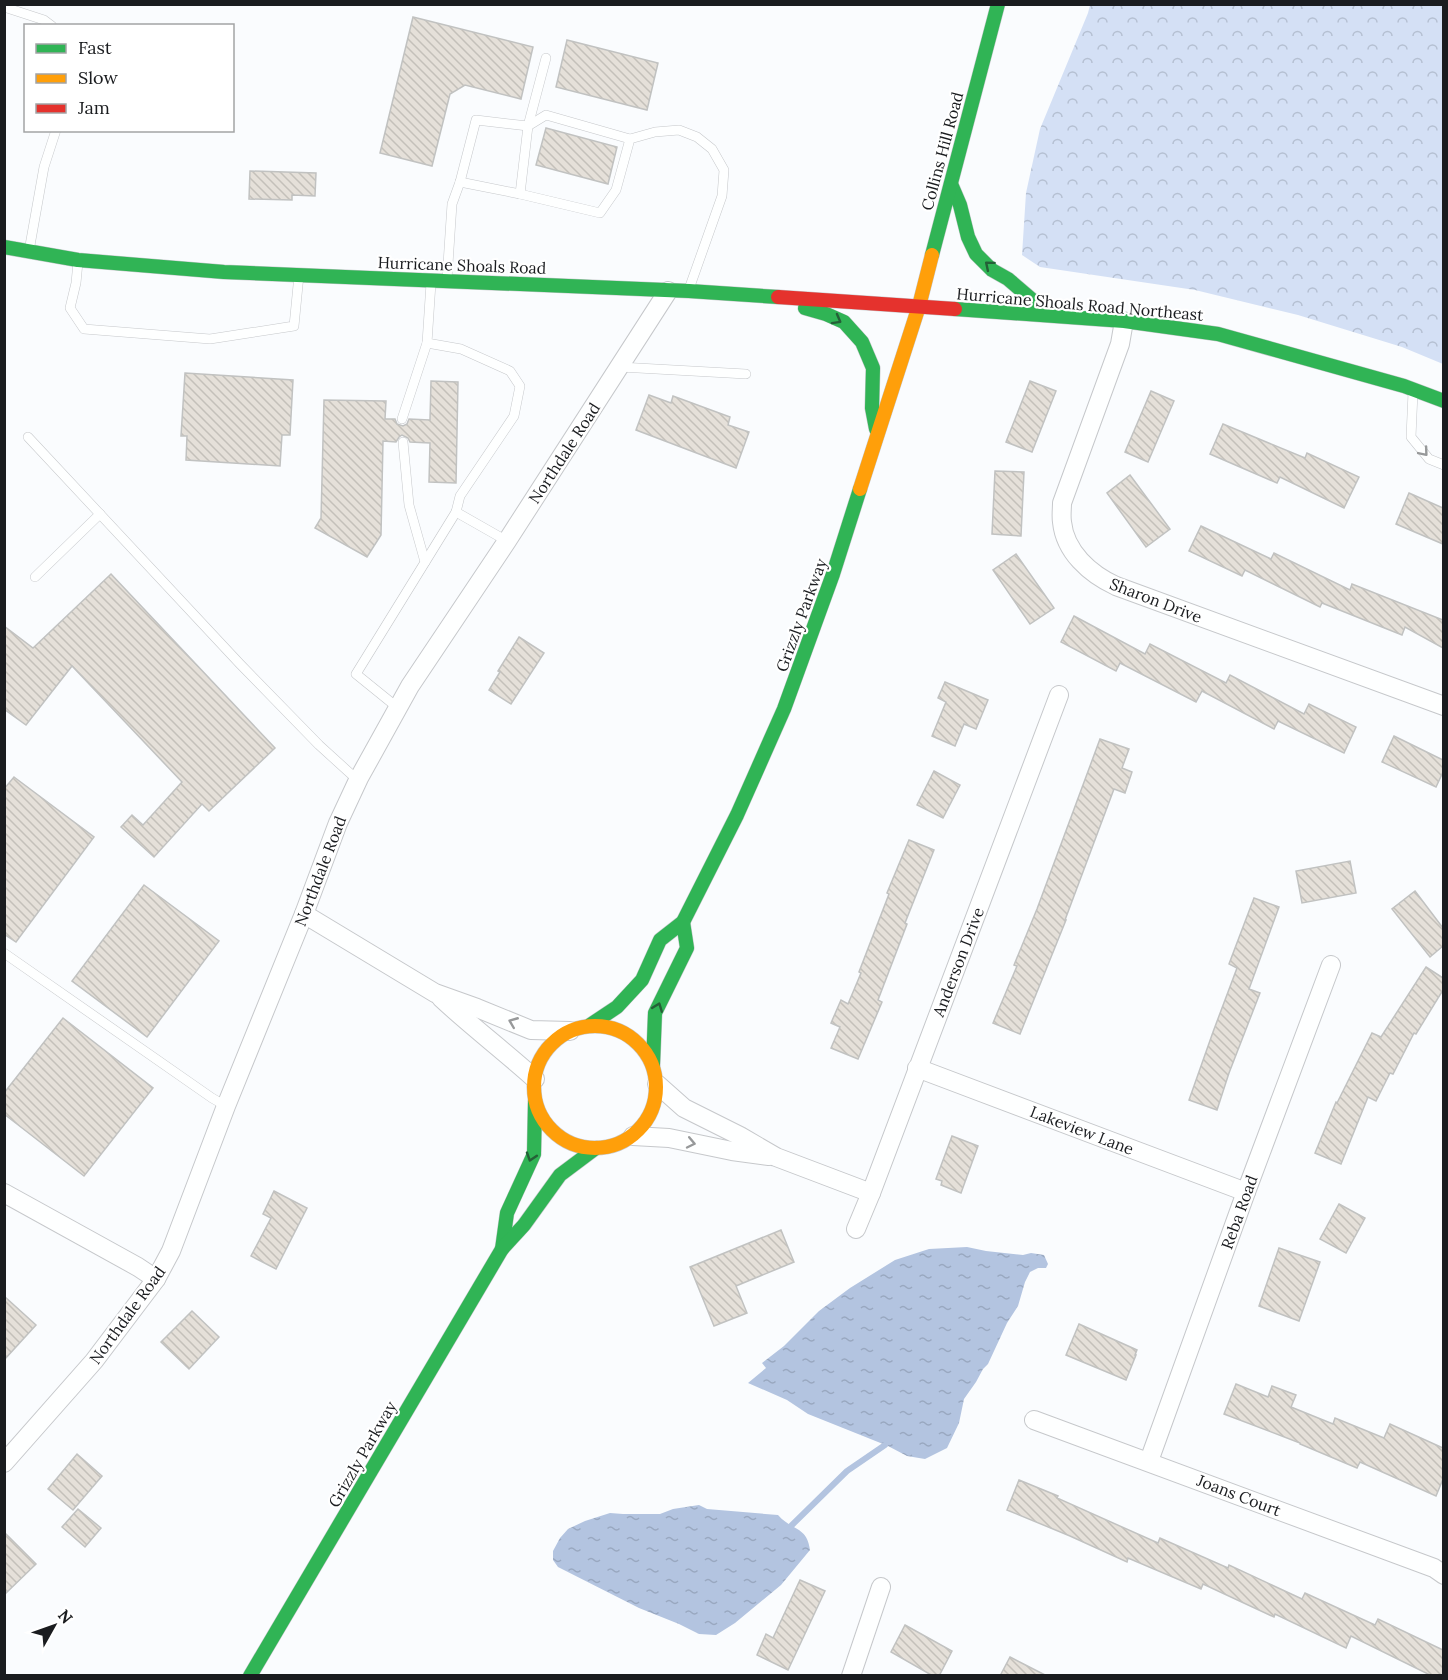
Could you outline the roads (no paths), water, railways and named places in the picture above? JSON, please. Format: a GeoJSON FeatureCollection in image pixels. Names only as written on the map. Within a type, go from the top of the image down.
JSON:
{"type":"FeatureCollection","features":[{"type":"Feature","properties":{"kind":"street","name":"Collins Hill Road"},"geometry":{"type":"LineString","coordinates":[[919,306],[998,4]]}},
{"type":"Feature","properties":{"kind":"street"},"geometry":{"type":"LineString","coordinates":[[951,184],[960,205],[968,237],[976,254],[992,270],[1008,279],[1050,315]]}},
{"type":"Feature","properties":{"kind":"street","name":"Hurricane Shoals Road"},"geometry":{"type":"LineString","coordinates":[[5,250],[28,251],[78,260],[224,272],[688,291],[919,306]]}},
{"type":"Feature","properties":{"kind":"street","name":"Northdale Road"},"geometry":{"type":"LineString","coordinates":[[4,1463],[94,1361],[156,1280],[171,1251],[338,823],[359,778],[410,686],[507,541],[668,291]]}},
{"type":"Feature","properties":{"kind":"street"},"geometry":{"type":"LineString","coordinates":[[784,298],[798,307],[826,314],[844,322],[862,342],[873,368],[872,408],[877,438]]}},
{"type":"Feature","properties":{"kind":"street","name":"Hurricane Shoals Road Northeast"},"geometry":{"type":"LineString","coordinates":[[919,306],[1124,321],[1218,334],[1414,390],[1443,401]]}},
{"type":"Feature","properties":{"kind":"street","name":"Grizzly Parkway"},"geometry":{"type":"LineString","coordinates":[[590,1026],[617,1007],[642,980],[660,940],[683,922],[737,815],[784,709],[833,574],[919,306]]}},
{"type":"Feature","properties":{"kind":"street","name":"Sharon Drive"},"geometry":{"type":"LineString","coordinates":[[1124,321],[1120,344],[1062,503],[1062,522],[1068,543],[1082,564],[1100,579],[1116,586],[1443,706]]}},
{"type":"Feature","properties":{"kind":"street","name":"Anderson Drive"},"geometry":{"type":"LineString","coordinates":[[855,1229],[871,1193],[1059,695]]}},
{"type":"Feature","properties":{"kind":"street"},"geometry":{"type":"LineString","coordinates":[[304,914],[435,993],[531,1030],[610,1027],[628,1035],[643,1048],[653,1065]]}},
{"type":"Feature","properties":{"kind":"street"},"geometry":{"type":"LineString","coordinates":[[570,1030],[553,1042],[540,1059],[534,1079],[535,1100],[543,1119],[557,1135],[575,1145],[596,1148],[616,1145],[633,1136],[647,1121],[655,1104],[657,1084],[653,1065],[655,1013],[687,948],[683,922]]}},
{"type":"Feature","properties":{"kind":"street","name":"Reba Road"},"geometry":{"type":"LineString","coordinates":[[1149,1461],[1331,964]]}},
{"type":"Feature","properties":{"kind":"street"},"geometry":{"type":"LineString","coordinates":[[435,993],[534,1079]]}},
{"type":"Feature","properties":{"kind":"street","name":"Lakeview Lane"},"geometry":{"type":"LineString","coordinates":[[917,1068],[1246,1192]]}},
{"type":"Feature","properties":{"kind":"street"},"geometry":{"type":"LineString","coordinates":[[657,1084],[684,1108],[776,1157],[871,1193]]}},
{"type":"Feature","properties":{"kind":"street","name":"Grizzly Parkway"},"geometry":{"type":"LineString","coordinates":[[502,1249],[507,1213],[534,1154],[535,1100]]}},
{"type":"Feature","properties":{"kind":"street"},"geometry":{"type":"LineString","coordinates":[[633,1136],[669,1138],[776,1157]]}},
{"type":"Feature","properties":{"kind":"street","name":"Grizzly Parkway"},"geometry":{"type":"LineString","coordinates":[[250,1676],[502,1249],[524,1225],[560,1175],[596,1148]]}},
{"type":"Feature","properties":{"kind":"street"},"geometry":{"type":"LineString","coordinates":[[4,1193],[138,1267],[156,1280]]}},
{"type":"Feature","properties":{"kind":"street","name":"Joans Court"},"geometry":{"type":"LineString","coordinates":[[1034,1420],[1434,1568],[1443,1575]]}},
{"type":"Feature","properties":{"kind":"street"},"geometry":{"type":"LineString","coordinates":[[851,1676],[881,1587]]}},
{"type":"Feature","properties":{"kind":"lane"},"geometry":{"type":"LineString","coordinates":[[4,7],[44,20],[49,24]]}},
{"type":"Feature","properties":{"kind":"lane"},"geometry":{"type":"LineString","coordinates":[[520,194],[528,126],[546,58]]}},
{"type":"Feature","properties":{"kind":"lane"},"geometry":{"type":"LineString","coordinates":[[447,281],[452,204],[476,120],[528,126],[546,115],[630,139],[656,132],[679,130],[697,137],[712,149],[724,170],[723,196],[688,291]]}},
{"type":"Feature","properties":{"kind":"lane"},"geometry":{"type":"LineString","coordinates":[[28,251],[44,167],[55,132]]}},
{"type":"Feature","properties":{"kind":"lane"},"geometry":{"type":"LineString","coordinates":[[460,182],[600,213],[616,190],[630,139]]}},
{"type":"Feature","properties":{"kind":"lane"},"geometry":{"type":"LineString","coordinates":[[78,260],[76,283],[70,308],[84,329],[210,339],[294,326],[299,275]]}},
{"type":"Feature","properties":{"kind":"lane"},"geometry":{"type":"LineString","coordinates":[[402,419],[427,343],[431,280]]}},
{"type":"Feature","properties":{"kind":"lane"},"geometry":{"type":"LineString","coordinates":[[398,708],[356,674],[456,512],[460,496],[514,416],[520,386],[510,371],[461,349],[427,343]]}},
{"type":"Feature","properties":{"kind":"lane"},"geometry":{"type":"LineString","coordinates":[[620,367],[746,374]]}},
{"type":"Feature","properties":{"kind":"lane"},"geometry":{"type":"LineString","coordinates":[[1414,390],[1412,437],[1429,459],[1443,465]]}},
{"type":"Feature","properties":{"kind":"lane"},"geometry":{"type":"LineString","coordinates":[[28,437],[240,664],[311,737],[352,775],[359,778]]}},
{"type":"Feature","properties":{"kind":"lane"},"geometry":{"type":"LineString","coordinates":[[403,442],[409,505],[425,562]]}},
{"type":"Feature","properties":{"kind":"lane"},"geometry":{"type":"LineString","coordinates":[[456,512],[507,541]]}},
{"type":"Feature","properties":{"kind":"lane"},"geometry":{"type":"LineString","coordinates":[[35,577],[100,514]]}},
{"type":"Feature","properties":{"kind":"lane"},"geometry":{"type":"LineString","coordinates":[[4,953],[226,1106]]}},
{"type":"Feature","properties":{"kind":"water"},"geometry":{"type":"Polygon","coordinates":[[[967,1247],[1023,1255],[1031,1253],[1044,1255],[1048,1264],[1046,1268],[1038,1268],[1030,1272],[1018,1306],[1007,1323],[988,1364],[964,1399],[959,1423],[947,1448],[925,1459],[907,1456],[808,1414],[787,1400],[748,1383],[766,1368],[762,1363],[784,1346],[819,1311],[850,1288],[895,1260],[929,1249],[967,1247]]]}},
{"type":"Feature","properties":{"kind":"water"},"geometry":{"type":"Polygon","coordinates":[[[699,1505],[707,1509],[778,1515],[806,1537],[810,1550],[781,1585],[735,1623],[716,1635],[699,1634],[639,1608],[558,1567],[553,1560],[553,1551],[560,1538],[568,1529],[585,1521],[610,1513],[660,1514],[673,1509],[699,1505]]]}},
{"type":"Feature","properties":{"kind":"waterway"},"geometry":{"type":"LineString","coordinates":[[791,1526],[847,1471],[885,1445]]}}]}
